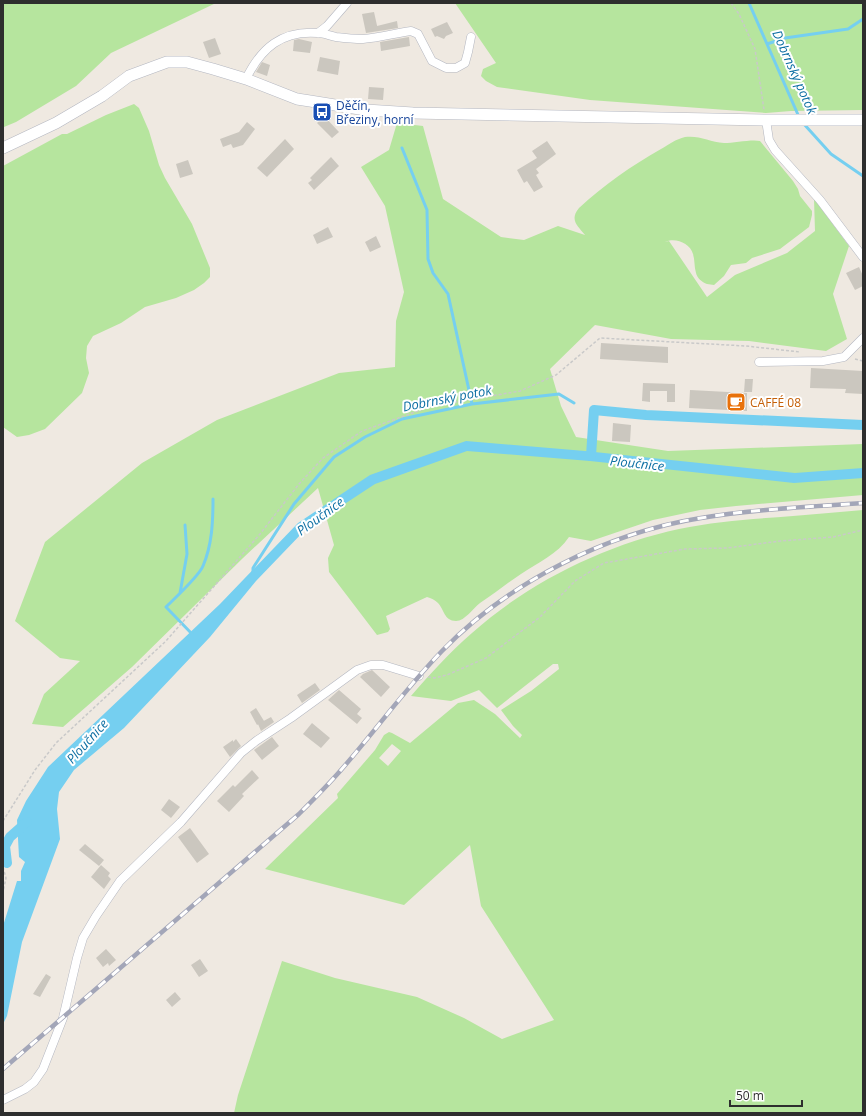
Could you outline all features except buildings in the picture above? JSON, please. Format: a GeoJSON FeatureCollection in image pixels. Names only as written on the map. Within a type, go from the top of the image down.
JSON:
{"type":"FeatureCollection","features":[{"type":"Feature","properties":{"kind":"main road"},"geometry":{"type":"LineString","coordinates":[[3,148],[56,123],[102,96],[129,76],[167,62],[186,62],[246,79],[298,98],[366,110],[413,113],[828,121],[863,120]]}},
{"type":"Feature","properties":{"kind":"street"},"geometry":{"type":"LineString","coordinates":[[318,33],[327,26],[347,3]]}},
{"type":"Feature","properties":{"kind":"street"},"geometry":{"type":"LineString","coordinates":[[246,79],[260,56],[269,46],[288,35],[318,33],[337,37],[364,39],[411,30],[418,34],[432,61],[446,68],[456,68],[465,63],[470,37]]}},
{"type":"Feature","properties":{"kind":"street"},"geometry":{"type":"LineString","coordinates":[[766,120],[770,140],[775,150],[820,200],[863,257]]}},
{"type":"Feature","properties":{"kind":"street"},"geometry":{"type":"LineString","coordinates":[[759,362],[823,361],[844,357],[863,338]]}},
{"type":"Feature","properties":{"kind":"street"},"geometry":{"type":"LineString","coordinates":[[3,1100],[25,1089],[34,1082],[43,1069],[63,1018],[83,938],[120,881],[181,822],[241,753],[357,670],[371,665],[383,665],[419,676]]}},
{"type":"Feature","properties":{"kind":"path"},"geometry":{"type":"LineString","coordinates":[[731,3],[739,14],[754,50],[766,120]]}},
{"type":"Feature","properties":{"kind":"path"},"geometry":{"type":"LineString","coordinates":[[3,821],[35,770],[56,743],[166,641],[260,534],[299,484],[323,458],[362,431],[432,406],[520,391],[556,375],[600,338],[746,346],[806,352]]}},
{"type":"Feature","properties":{"kind":"path"},"geometry":{"type":"LineString","coordinates":[[419,676],[434,678],[470,666],[486,658],[540,617],[575,581],[604,563],[685,549],[727,548],[780,541],[832,537],[863,530]]}},
{"type":"Feature","properties":{"kind":"path"},"geometry":{"type":"LineString","coordinates":[[3,867],[6,878],[3,892]]}},
{"type":"Feature","properties":{"kind":"green space"},"geometry":{"type":"Polygon","coordinates":[[[3,3],[216,3],[111,53],[76,86],[16,122],[4,127],[3,3]]]}},
{"type":"Feature","properties":{"kind":"green space"},"geometry":{"type":"Polygon","coordinates":[[[455,3],[863,3],[863,110],[791,111],[766,113],[590,100],[497,87],[486,81],[481,76],[483,69],[496,63],[455,3]]]}},
{"type":"Feature","properties":{"kind":"green space"},"geometry":{"type":"Polygon","coordinates":[[[134,104],[139,108],[149,131],[159,165],[165,178],[192,224],[210,268],[210,277],[194,290],[176,298],[145,307],[121,323],[93,336],[87,346],[86,358],[89,373],[82,393],[45,429],[29,435],[17,437],[3,427],[3,166],[62,134],[67,134],[106,115],[134,104]]]}},
{"type":"Feature","properties":{"kind":"green space"},"geometry":{"type":"Polygon","coordinates":[[[397,123],[423,126],[443,199],[501,237],[524,240],[558,226],[585,235],[577,226],[575,219],[576,212],[579,208],[598,191],[628,169],[678,139],[695,137],[724,143],[752,140],[760,141],[793,181],[800,196],[812,211],[809,227],[780,249],[752,258],[746,263],[731,265],[724,276],[714,285],[707,284],[697,277],[693,254],[689,247],[682,242],[673,240],[669,241],[707,297],[735,275],[787,253],[815,231],[814,199],[849,246],[833,294],[847,339],[826,351],[749,341],[671,339],[595,325],[550,369],[561,406],[576,437],[668,451],[863,444],[863,495],[700,510],[653,520],[591,541],[569,537],[547,558],[516,577],[480,603],[463,619],[456,621],[449,619],[438,603],[427,597],[386,616],[390,629],[388,632],[377,635],[329,572],[328,558],[334,545],[318,488],[243,558],[132,667],[63,727],[32,724],[44,694],[80,661],[60,658],[15,621],[45,542],[142,463],[217,420],[339,373],[395,367],[396,321],[404,292],[385,206],[361,167],[389,150],[397,123]]]}},
{"type":"Feature","properties":{"kind":"green space"},"geometry":{"type":"Polygon","coordinates":[[[863,510],[863,1113],[234,1113],[238,1095],[282,961],[335,978],[417,997],[464,1018],[502,1039],[554,1020],[481,906],[470,845],[404,905],[265,869],[338,798],[337,794],[375,750],[384,735],[389,732],[410,743],[458,703],[474,700],[495,714],[520,738],[522,735],[501,710],[531,691],[559,669],[558,664],[553,664],[497,708],[479,690],[451,701],[411,696],[456,648],[472,633],[518,597],[569,568],[596,555],[623,545],[679,529],[708,524],[750,519],[863,510]],[[392,744],[379,758],[388,766],[401,751],[392,744]]]}},
{"type":"Feature","properties":{"kind":"water","name":"Ploučnice"},"geometry":{"type":"Polygon","coordinates":[[[466,441],[585,451],[795,473],[863,468],[863,478],[794,483],[590,461],[467,451],[375,484],[305,530],[256,581],[210,637],[124,728],[74,770],[59,792],[57,809],[60,839],[22,942],[7,1016],[3,1024],[3,926],[17,881],[21,881],[21,871],[25,862],[19,857],[17,820],[26,801],[48,767],[220,604],[298,523],[370,475],[466,441]]]}},
{"type":"Feature","properties":{"kind":"waterway","name":"Dobrnský potok"},"geometry":{"type":"LineString","coordinates":[[749,3],[799,117]]}},
{"type":"Feature","properties":{"kind":"waterway"},"geometry":{"type":"LineString","coordinates":[[767,44],[785,38],[848,29],[863,19]]}},
{"type":"Feature","properties":{"kind":"waterway","name":"Dobrnský potok"},"geometry":{"type":"LineString","coordinates":[[803,123],[831,154],[863,176]]}},
{"type":"Feature","properties":{"kind":"waterway"},"geometry":{"type":"LineString","coordinates":[[402,148],[427,210],[428,259],[433,273],[448,294],[472,404]]}},
{"type":"Feature","properties":{"kind":"waterway","name":"Dobrnský potok"},"geometry":{"type":"LineString","coordinates":[[253,573],[253,568],[294,504],[334,457],[365,437],[402,419],[472,404],[559,394],[574,403]]}},
{"type":"Feature","properties":{"kind":"waterway","name":"Dobrnský potok"},"geometry":{"type":"LineString","coordinates":[[591,456],[594,410],[646,415],[863,425]]}},
{"type":"Feature","properties":{"kind":"waterway"},"geometry":{"type":"LineString","coordinates":[[193,635],[166,607],[192,581],[203,566],[211,533],[213,499]]}},
{"type":"Feature","properties":{"kind":"waterway"},"geometry":{"type":"LineString","coordinates":[[180,593],[187,554],[185,525]]}},
{"type":"Feature","properties":{"kind":"waterway"},"geometry":{"type":"LineString","coordinates":[[3,850],[10,837],[27,822]]}},
{"type":"Feature","properties":{"kind":"waterway"},"geometry":{"type":"LineString","coordinates":[[5,846],[7,863]]}},
{"type":"Feature","properties":{"kind":"railway"},"geometry":{"type":"LineString","coordinates":[[3,1069],[299,814],[341,770],[442,651],[468,626],[497,603],[561,564],[595,548],[630,535],[665,525],[741,512],[863,503]]}},
{"type":"Feature","properties":{"kind":"place","name":"Děčín, Březiny, horní"},"geometry":{"type":"Point","coordinates":[322,112]}},
{"type":"Feature","properties":{"kind":"place","name":"CAFFÉ 08"},"geometry":{"type":"Point","coordinates":[736,402]}}]}
